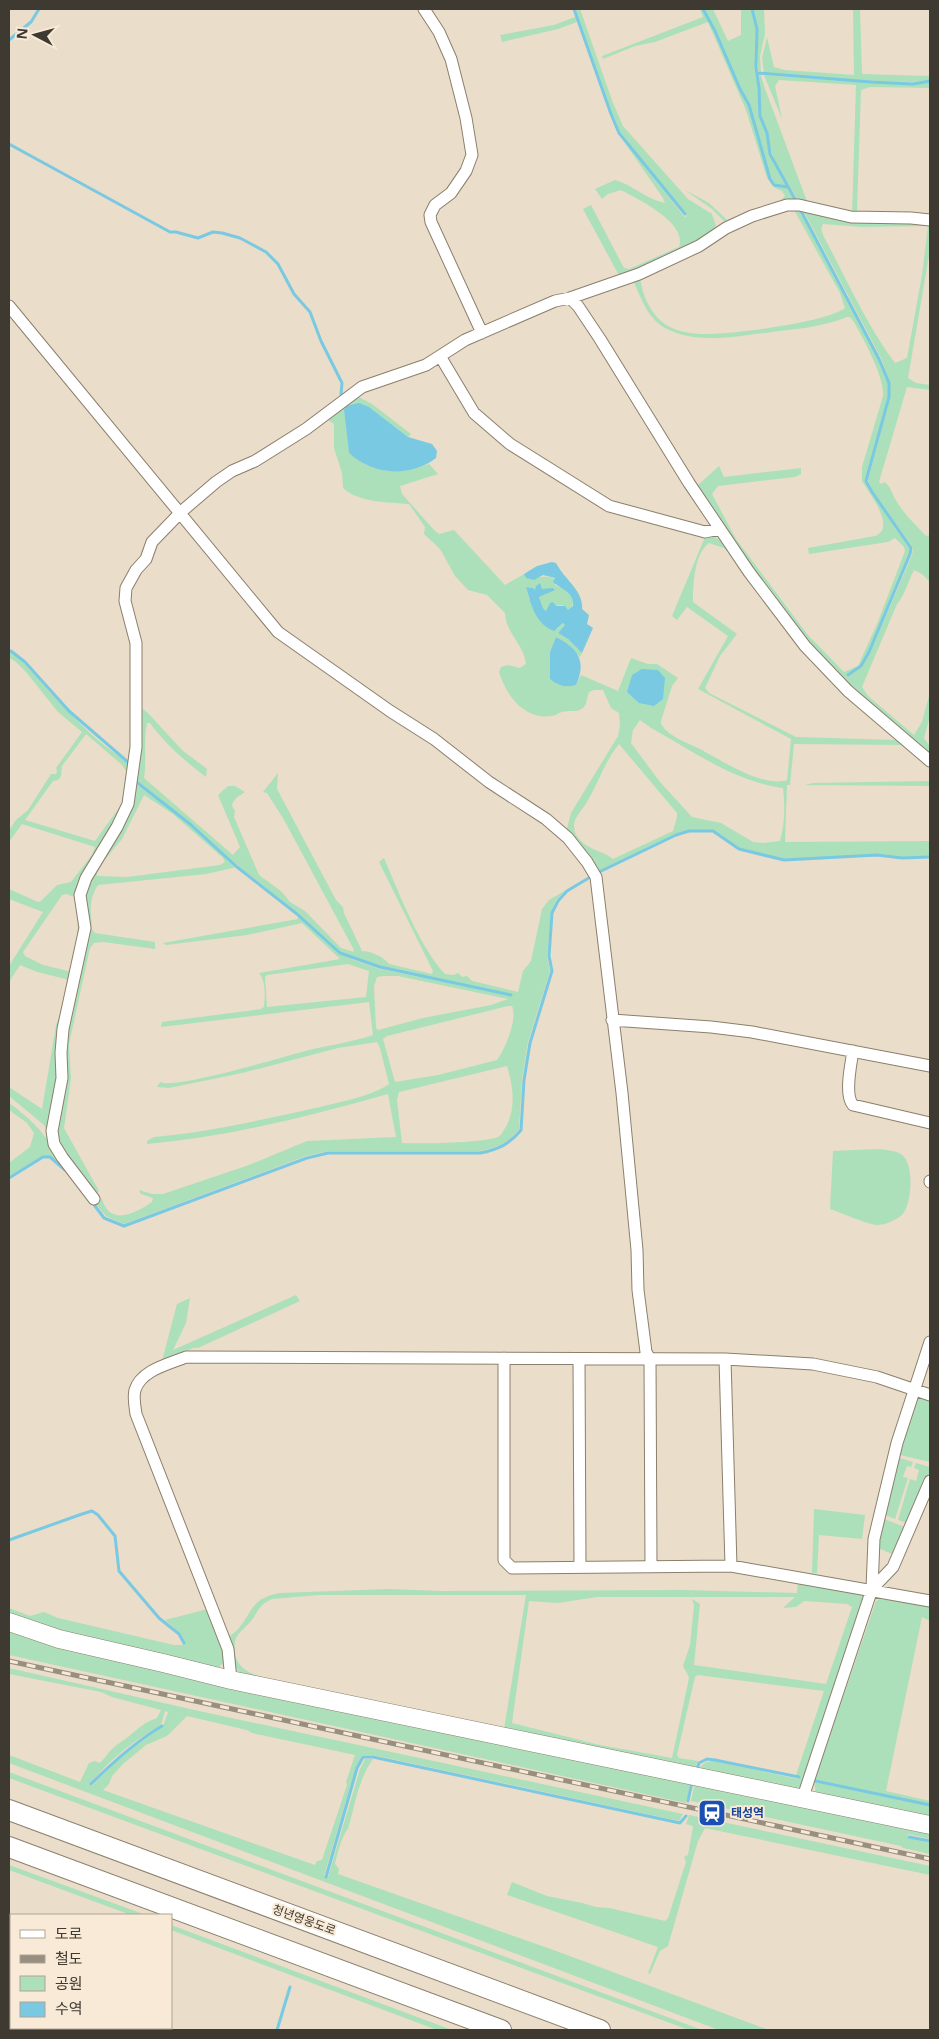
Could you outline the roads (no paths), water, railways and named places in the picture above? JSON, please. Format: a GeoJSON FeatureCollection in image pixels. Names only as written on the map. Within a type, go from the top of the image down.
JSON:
{"type":"FeatureCollection","features":[{"type":"Feature","properties":{"kind":"highway","name":"청년영웅도로"},"geometry":{"type":"LineString","coordinates":[[9,1810],[600,2030]]}},
{"type":"Feature","properties":{"kind":"highway"},"geometry":{"type":"LineString","coordinates":[[9,1847],[501,2030]]}},
{"type":"Feature","properties":{"kind":"main road"},"geometry":{"type":"LineString","coordinates":[[9,1622],[59,1640],[231,1680],[930,1825]]}},
{"type":"Feature","properties":{"kind":"street"},"geometry":{"type":"LineString","coordinates":[[424,9],[439,32],[451,59],[466,118],[472,155],[466,171],[451,193],[435,205],[430,214],[431,222],[482,333]]}},
{"type":"Feature","properties":{"kind":"street"},"geometry":{"type":"LineString","coordinates":[[94,1199],[58,1151],[54,1144],[52,1131],[62,1078],[61,1053],[63,1029],[85,928],[80,895],[86,878],[128,804],[136,747],[136,643],[125,601],[126,588],[136,570],[146,560],[152,542],[181,512],[216,482],[232,471],[255,461],[306,429],[362,386],[426,365],[465,340],[555,301],[570,298],[640,274],[699,246],[726,228],[752,216],[787,204],[851,218],[930,220]]}},
{"type":"Feature","properties":{"kind":"street"},"geometry":{"type":"LineString","coordinates":[[570,298],[578,306],[600,339],[689,483],[749,572],[805,646],[848,691],[930,761]]}},
{"type":"Feature","properties":{"kind":"street"},"geometry":{"type":"LineString","coordinates":[[9,306],[181,512],[278,632],[390,711],[434,739],[489,782],[546,819],[568,838],[594,874],[622,1093],[636,1240],[638,1290],[646,1352],[650,1359],[651,1565]]}},
{"type":"Feature","properties":{"kind":"street"},"geometry":{"type":"LineString","coordinates":[[440,356],[474,413],[510,444],[609,506],[705,532],[720,529]]}},
{"type":"Feature","properties":{"kind":"street"},"geometry":{"type":"LineString","coordinates":[[612,1020],[720,1028],[930,1066]]}},
{"type":"Feature","properties":{"kind":"street"},"geometry":{"type":"LineString","coordinates":[[853,1051],[848,1090],[849,1101],[852,1105],[930,1123]]}},
{"type":"Feature","properties":{"kind":"street"},"geometry":{"type":"LineString","coordinates":[[803,1798],[872,1589],[874,1539],[897,1443],[930,1342]]}},
{"type":"Feature","properties":{"kind":"street"},"geometry":{"type":"LineString","coordinates":[[231,1680],[228,1649],[136,1414],[134,1391],[139,1382],[156,1368],[186,1358],[725,1358],[814,1364],[851,1370],[930,1395]]}},
{"type":"Feature","properties":{"kind":"street"},"geometry":{"type":"LineString","coordinates":[[504,1358],[504,1560],[512,1568],[651,1565],[731,1566],[872,1589],[930,1601]]}},
{"type":"Feature","properties":{"kind":"street"},"geometry":{"type":"LineString","coordinates":[[578,1358],[580,1566]]}},
{"type":"Feature","properties":{"kind":"street"},"geometry":{"type":"LineString","coordinates":[[725,1358],[731,1566]]}},
{"type":"Feature","properties":{"kind":"street"},"geometry":{"type":"LineString","coordinates":[[872,1589],[893,1567],[930,1481]]}},
{"type":"Feature","properties":{"kind":"water"},"geometry":{"type":"Polygon","coordinates":[[[359,403],[369,407],[408,437],[432,444],[437,451],[436,458],[415,469],[403,471],[380,470],[358,460],[349,453],[344,410],[346,406],[359,403]]]}},
{"type":"Feature","properties":{"kind":"water"},"geometry":{"type":"Polygon","coordinates":[[[552,562],[556,563],[577,591],[582,603],[582,609],[589,615],[587,624],[593,628],[582,653],[568,639],[558,633],[565,625],[563,623],[554,631],[542,624],[530,600],[526,587],[535,590],[536,586],[540,583],[542,589],[553,588],[555,590],[539,597],[546,611],[550,603],[553,602],[556,606],[565,606],[568,610],[573,606],[570,595],[553,582],[555,578],[543,575],[534,580],[526,578],[524,574],[537,566],[552,562]]]}},
{"type":"Feature","properties":{"kind":"water"},"geometry":{"type":"Polygon","coordinates":[[[556,637],[570,646],[578,656],[581,669],[576,685],[563,686],[550,679],[550,652],[556,637]]]}},
{"type":"Feature","properties":{"kind":"water"},"geometry":{"type":"Polygon","coordinates":[[[642,669],[658,670],[665,678],[663,699],[654,706],[639,703],[627,692],[632,675],[642,669]]]}},
{"type":"Feature","properties":{"kind":"waterway"},"geometry":{"type":"LineString","coordinates":[[9,40],[31,22],[39,9]]}},
{"type":"Feature","properties":{"kind":"waterway"},"geometry":{"type":"LineString","coordinates":[[574,9],[619,133],[685,214]]}},
{"type":"Feature","properties":{"kind":"waterway"},"geometry":{"type":"LineString","coordinates":[[703,9],[749,105],[770,179],[774,185],[788,187]]}},
{"type":"Feature","properties":{"kind":"waterway"},"geometry":{"type":"LineString","coordinates":[[752,9],[757,29],[756,67],[760,116],[767,133],[770,154],[796,201]]}},
{"type":"Feature","properties":{"kind":"waterway"},"geometry":{"type":"LineString","coordinates":[[758,73],[913,84],[930,81]]}},
{"type":"Feature","properties":{"kind":"waterway"},"geometry":{"type":"LineString","coordinates":[[9,144],[170,232],[198,238],[213,232],[222,233],[240,238],[266,252],[278,264],[294,294],[310,312],[321,341],[342,383],[341,394]]}},
{"type":"Feature","properties":{"kind":"waterway"},"geometry":{"type":"LineString","coordinates":[[800,209],[879,359],[889,383],[889,397],[866,481],[911,548],[869,652],[861,666],[848,675]]}},
{"type":"Feature","properties":{"kind":"waterway"},"geometry":{"type":"LineString","coordinates":[[9,652],[11,651],[25,662],[69,711],[129,763]]}},
{"type":"Feature","properties":{"kind":"waterway"},"geometry":{"type":"LineString","coordinates":[[135,781],[190,824],[237,867],[297,914],[340,953],[380,967],[511,995]]}},
{"type":"Feature","properties":{"kind":"waterway"},"geometry":{"type":"LineString","coordinates":[[597,873],[676,835],[689,831],[713,831],[739,849],[784,860],[877,855],[902,858],[930,857]]}},
{"type":"Feature","properties":{"kind":"waterway"},"geometry":{"type":"LineString","coordinates":[[92,1202],[104,1218],[124,1226],[307,1158],[328,1153],[480,1153],[508,1143],[521,1130],[524,1080],[530,1043],[552,971],[549,956],[552,913],[558,901],[567,891],[592,876]]}},
{"type":"Feature","properties":{"kind":"waterway"},"geometry":{"type":"LineString","coordinates":[[9,1178],[43,1157],[50,1157],[65,1170]]}},
{"type":"Feature","properties":{"kind":"waterway"},"geometry":{"type":"LineString","coordinates":[[9,1540],[92,1511],[98,1515],[115,1536],[119,1571],[159,1618],[179,1634],[184,1643]]}},
{"type":"Feature","properties":{"kind":"waterway"},"geometry":{"type":"LineString","coordinates":[[91,1784],[125,1753],[162,1726]]}},
{"type":"Feature","properties":{"kind":"waterway"},"geometry":{"type":"LineString","coordinates":[[326,1877],[357,1768],[363,1757],[373,1757],[680,1823],[686,1816]]}},
{"type":"Feature","properties":{"kind":"waterway"},"geometry":{"type":"LineString","coordinates":[[696,1772],[699,1763],[707,1759],[799,1777]]}},
{"type":"Feature","properties":{"kind":"waterway"},"geometry":{"type":"LineString","coordinates":[[816,1781],[930,1805]]}},
{"type":"Feature","properties":{"kind":"waterway"},"geometry":{"type":"LineString","coordinates":[[688,1801],[692,1782]]}},
{"type":"Feature","properties":{"kind":"waterway"},"geometry":{"type":"LineString","coordinates":[[909,1837],[930,1841]]}},
{"type":"Feature","properties":{"kind":"waterway"},"geometry":{"type":"LineString","coordinates":[[277,2030],[290,1987]]}},
{"type":"Feature","properties":{"kind":"railway"},"geometry":{"type":"LineString","coordinates":[[9,1661],[930,1859]]}},
{"type":"Feature","properties":{"kind":"place","name":"태성역"},"geometry":{"type":"Point","coordinates":[712,1813]}}]}
